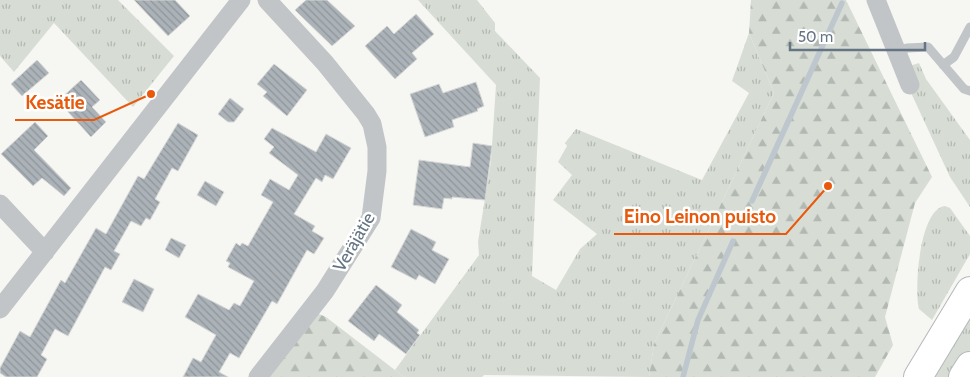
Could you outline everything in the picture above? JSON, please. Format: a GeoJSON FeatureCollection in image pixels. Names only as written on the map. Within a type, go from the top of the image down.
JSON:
{"type":"FeatureCollection","features":[{"type":"Feature","properties":{"kind":"main road"},"geometry":{"type":"LineString","coordinates":[[918,377],[970,291]]}},
{"type":"Feature","properties":{"kind":"main road"},"geometry":{"type":"LineString","coordinates":[[963,377],[970,366]]}},
{"type":"Feature","properties":{"kind":"street"},"geometry":{"type":"LineString","coordinates":[[0,309],[241,0]]}},
{"type":"Feature","properties":{"kind":"street","name":"Veräjätie"},"geometry":{"type":"LineString","coordinates":[[258,377],[325,290],[371,218],[377,171],[377,147],[372,124],[366,114],[325,63],[268,0]]}},
{"type":"Feature","properties":{"kind":"street"},"geometry":{"type":"LineString","coordinates":[[876,0],[910,85]]}},
{"type":"Feature","properties":{"kind":"street"},"geometry":{"type":"LineString","coordinates":[[0,204],[45,252]]}},
{"type":"Feature","properties":{"kind":"lane"},"geometry":{"type":"LineString","coordinates":[[943,65],[954,56],[970,27]]}},
{"type":"Feature","properties":{"kind":"lane"},"geometry":{"type":"LineString","coordinates":[[897,52],[907,48],[928,47],[964,89],[970,91]]}},
{"type":"Feature","properties":{"kind":"green space"},"geometry":{"type":"Polygon","coordinates":[[[0,0],[118,0],[174,56],[133,107],[54,23],[14,72],[0,56],[0,0]]]}},
{"type":"Feature","properties":{"kind":"green space"},"geometry":{"type":"Polygon","coordinates":[[[418,0],[477,0],[495,23],[495,31],[540,78],[532,276],[556,290],[580,249],[597,234],[553,200],[572,175],[558,162],[567,146],[565,143],[576,129],[702,180],[749,93],[732,81],[749,33],[774,93],[654,344],[649,377],[484,375],[482,377],[404,377],[395,370],[479,255],[478,242],[491,161],[496,85],[418,0]]]}},
{"type":"Feature","properties":{"kind":"green space"},"geometry":{"type":"Polygon","coordinates":[[[751,0],[846,0],[932,177],[915,203],[885,317],[893,345],[875,377],[649,377],[654,344],[774,93],[749,33],[751,0]]]}},
{"type":"Feature","properties":{"kind":"green space"},"geometry":{"type":"Polygon","coordinates":[[[919,63],[926,79],[970,140],[970,207],[950,177],[900,69],[919,63]]]}},
{"type":"Feature","properties":{"kind":"green space"},"geometry":{"type":"Polygon","coordinates":[[[945,206],[950,208],[970,236],[970,254],[932,320],[919,309],[918,269],[920,252],[929,221],[936,211],[945,206]]]}},
{"type":"Feature","properties":{"kind":"green space"},"geometry":{"type":"Polygon","coordinates":[[[312,314],[326,317],[404,377],[267,377],[312,314]]]}},
{"type":"Feature","properties":{"kind":"green space"},"geometry":{"type":"Polygon","coordinates":[[[970,315],[970,350],[953,377],[932,377],[970,315]]]}},
{"type":"Feature","properties":{"kind":"building"},"geometry":{"type":"Polygon","coordinates":[[[134,0],[175,0],[190,16],[168,36],[134,0]]]}},
{"type":"Feature","properties":{"kind":"building"},"geometry":{"type":"Polygon","coordinates":[[[306,0],[327,0],[355,26],[332,46],[295,10],[306,0]]]}},
{"type":"Feature","properties":{"kind":"building"},"geometry":{"type":"Polygon","coordinates":[[[416,14],[434,34],[412,53],[417,59],[395,79],[365,46],[387,26],[394,34],[416,14]]]}},
{"type":"Feature","properties":{"kind":"building"},"geometry":{"type":"Polygon","coordinates":[[[37,60],[49,73],[22,96],[11,84],[37,60]]]}},
{"type":"Feature","properties":{"kind":"building"},"geometry":{"type":"Polygon","coordinates":[[[274,64],[307,90],[287,116],[263,96],[267,92],[257,84],[274,64]]]}},
{"type":"Feature","properties":{"kind":"building"},"geometry":{"type":"Polygon","coordinates":[[[81,80],[100,100],[92,107],[106,122],[91,137],[58,101],[81,80]]]}},
{"type":"Feature","properties":{"kind":"building"},"geometry":{"type":"Polygon","coordinates":[[[476,82],[484,106],[477,109],[478,111],[452,120],[454,127],[425,137],[410,94],[439,84],[443,93],[476,82]]]}},
{"type":"Feature","properties":{"kind":"building"},"geometry":{"type":"Polygon","coordinates":[[[230,98],[244,109],[234,122],[228,122],[218,114],[230,98]]]}},
{"type":"Feature","properties":{"kind":"building"},"geometry":{"type":"Polygon","coordinates":[[[35,122],[48,136],[34,150],[71,188],[64,196],[42,178],[33,186],[1,154],[35,122]]]}},
{"type":"Feature","properties":{"kind":"building"},"geometry":{"type":"Polygon","coordinates":[[[178,123],[198,135],[178,171],[172,168],[155,199],[160,202],[150,220],[146,218],[141,226],[131,221],[114,251],[120,254],[111,270],[105,267],[68,336],[55,329],[41,355],[47,359],[37,377],[6,377],[0,373],[0,368],[20,331],[30,337],[61,280],[65,283],[96,228],[106,234],[138,176],[144,179],[178,123]]]}},
{"type":"Feature","properties":{"kind":"building"},"geometry":{"type":"Polygon","coordinates":[[[272,128],[316,152],[326,134],[351,148],[333,179],[325,175],[322,182],[316,178],[294,214],[315,226],[312,231],[324,238],[314,254],[307,250],[277,304],[272,301],[239,358],[230,353],[219,372],[228,377],[183,377],[193,358],[201,362],[216,335],[185,317],[198,294],[229,310],[234,303],[240,306],[254,281],[228,267],[230,263],[226,261],[236,243],[240,246],[242,243],[248,246],[273,202],[261,195],[270,179],[289,190],[298,175],[269,153],[274,147],[264,139],[272,128]]]}},
{"type":"Feature","properties":{"kind":"building"},"geometry":{"type":"Polygon","coordinates":[[[473,143],[492,146],[485,200],[444,198],[442,209],[413,205],[419,160],[470,167],[473,143]]]}},
{"type":"Feature","properties":{"kind":"building"},"geometry":{"type":"Polygon","coordinates":[[[205,181],[224,192],[216,206],[197,195],[205,181]]]}},
{"type":"Feature","properties":{"kind":"building"},"geometry":{"type":"Polygon","coordinates":[[[411,229],[436,242],[432,250],[449,259],[435,284],[419,275],[416,280],[391,267],[411,229]]]}},
{"type":"Feature","properties":{"kind":"building"},"geometry":{"type":"Polygon","coordinates":[[[171,238],[186,245],[179,258],[165,250],[171,238]]]}},
{"type":"Feature","properties":{"kind":"building"},"geometry":{"type":"Polygon","coordinates":[[[134,279],[154,289],[143,312],[122,302],[134,279]]]}},
{"type":"Feature","properties":{"kind":"building"},"geometry":{"type":"Polygon","coordinates":[[[376,285],[402,305],[397,312],[419,330],[417,333],[420,335],[406,354],[379,334],[374,341],[348,321],[376,285]]]}},
{"type":"Feature","properties":{"kind":"waterway"},"geometry":{"type":"LineString","coordinates":[[752,201],[842,3]]}},
{"type":"Feature","properties":{"kind":"waterway"},"geometry":{"type":"LineString","coordinates":[[683,377],[698,320],[733,241]]}},
{"type":"Feature","properties":{"kind":"place","name":"Kesätie"},"geometry":{"type":"Point","coordinates":[151,94]}},
{"type":"Feature","properties":{"kind":"place","name":"Eino Leinon puisto"},"geometry":{"type":"Point","coordinates":[828,186]}}]}
